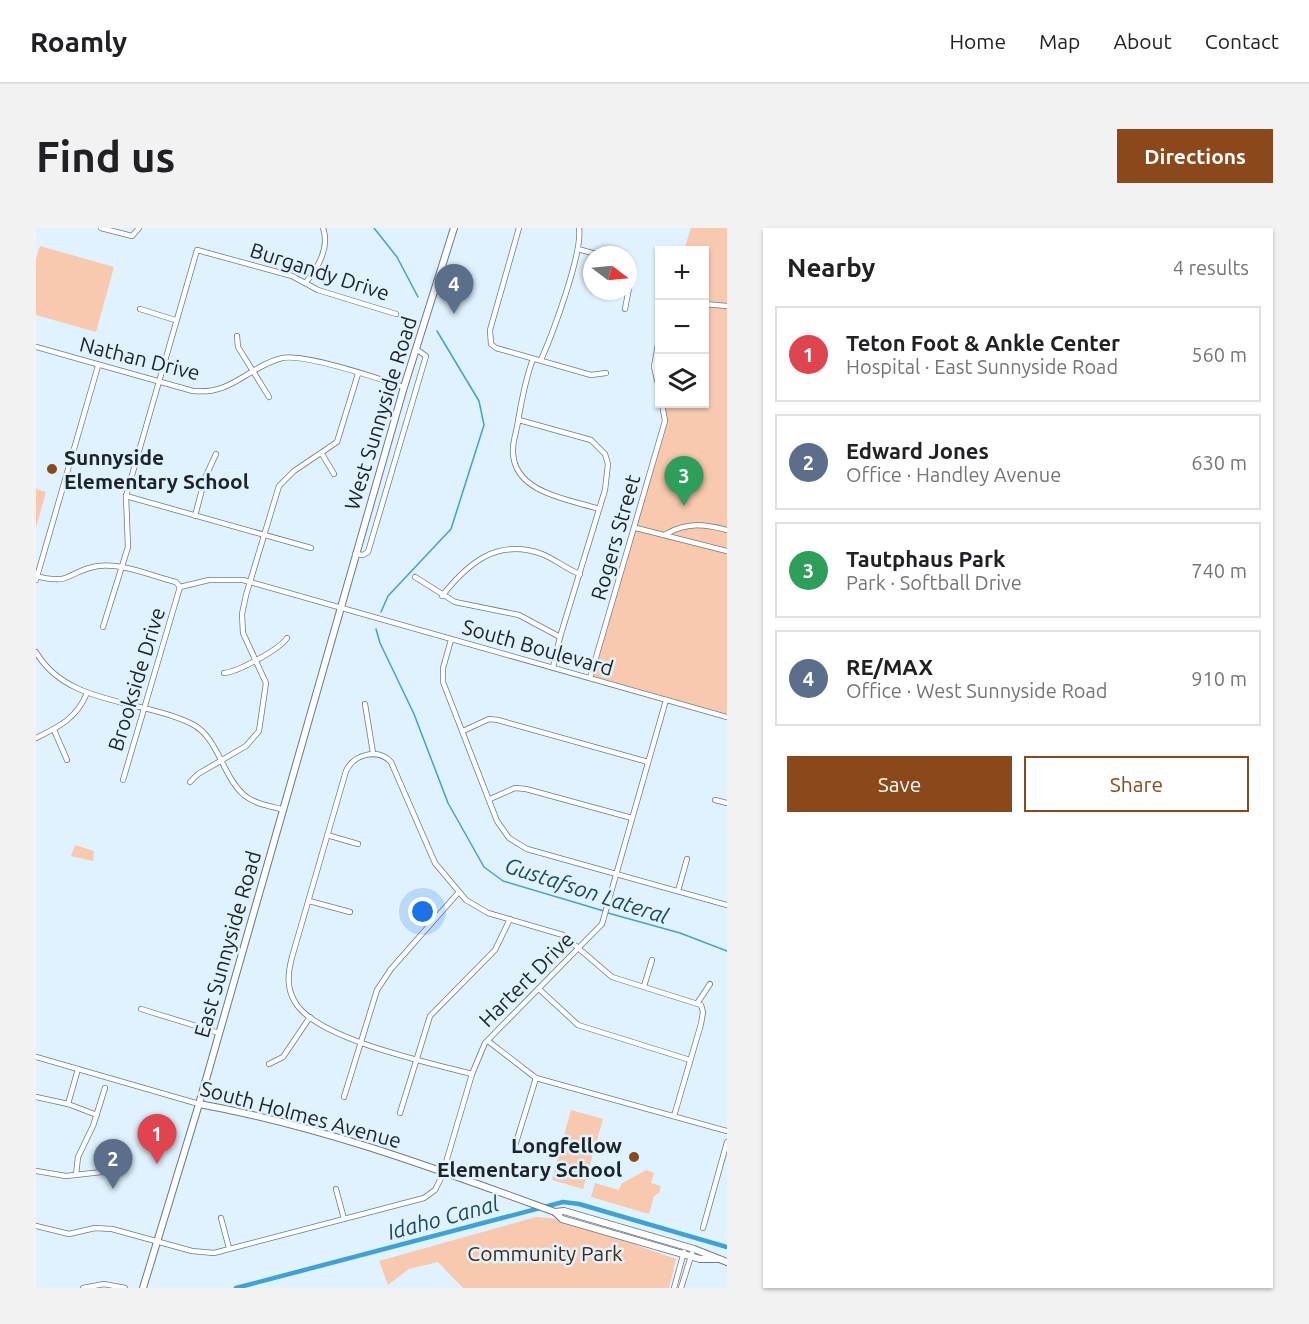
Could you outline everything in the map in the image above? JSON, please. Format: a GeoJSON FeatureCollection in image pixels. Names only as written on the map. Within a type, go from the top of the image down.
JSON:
{"type":"FeatureCollection","features":[{"type":"Feature","properties":{"kind":"main road","name":"West Sunnyside Road"},"geometry":{"type":"LineString","coordinates":[[340,608],[404,387],[454,228]]}},
{"type":"Feature","properties":{"kind":"main road","name":"East Sunnyside Road"},"geometry":{"type":"LineString","coordinates":[[143,1288],[199,1104],[340,608]]}},
{"type":"Feature","properties":{"kind":"main road","name":"South Holmes Avenue"},"geometry":{"type":"LineString","coordinates":[[199,1104],[286,1124],[444,1171],[555,1212],[562,1219],[683,1254],[717,1259]]}},
{"type":"Feature","properties":{"kind":"main road","name":"South Holmes Avenue"},"geometry":{"type":"LineString","coordinates":[[555,1212],[564,1211],[686,1246],[727,1262]]}},
{"type":"Feature","properties":{"kind":"street"},"geometry":{"type":"LineString","coordinates":[[100,228],[127,236],[138,230]]}},
{"type":"Feature","properties":{"kind":"street"},"geometry":{"type":"LineString","coordinates":[[306,282],[316,271],[322,255],[325,234],[323,228]]}},
{"type":"Feature","properties":{"kind":"street"},"geometry":{"type":"LineString","coordinates":[[519,228],[488,340],[496,348],[591,375],[606,373]]}},
{"type":"Feature","properties":{"kind":"street"},"geometry":{"type":"LineString","coordinates":[[541,360],[552,336],[578,249],[579,228]]}},
{"type":"Feature","properties":{"kind":"street","name":"Burgandy Drive"},"geometry":{"type":"LineString","coordinates":[[175,320],[195,253],[199,249],[306,282],[318,290],[396,315]]}},
{"type":"Feature","properties":{"kind":"street"},"geometry":{"type":"LineString","coordinates":[[578,249],[583,250]]}},
{"type":"Feature","properties":{"kind":"street"},"geometry":{"type":"LineString","coordinates":[[625,309],[627,300]]}},
{"type":"Feature","properties":{"kind":"street"},"geometry":{"type":"LineString","coordinates":[[709,304],[727,306]]}},
{"type":"Feature","properties":{"kind":"street"},"geometry":{"type":"LineString","coordinates":[[103,627],[128,539],[126,496],[175,320],[140,309]]}},
{"type":"Feature","properties":{"kind":"street"},"geometry":{"type":"LineString","coordinates":[[237,336],[238,347],[268,397]]}},
{"type":"Feature","properties":{"kind":"street","name":"Nathan Drive"},"geometry":{"type":"LineString","coordinates":[[36,347],[98,366],[208,393],[227,387],[271,362],[292,357],[404,387]]}},
{"type":"Feature","properties":{"kind":"street"},"geometry":{"type":"LineString","coordinates":[[355,554],[368,552],[426,356],[416,349]]}},
{"type":"Feature","properties":{"kind":"street"},"geometry":{"type":"LineString","coordinates":[[533,358],[524,383],[513,455],[522,477],[537,488],[599,509]]}},
{"type":"Feature","properties":{"kind":"street"},"geometry":{"type":"LineString","coordinates":[[98,366],[36,578],[57,582],[98,566],[121,568],[176,582],[180,587]]}},
{"type":"Feature","properties":{"kind":"street"},"geometry":{"type":"LineString","coordinates":[[190,782],[198,774],[246,746],[261,726],[266,691],[264,675],[243,633],[242,614],[246,595],[279,486],[294,471],[322,454],[337,441],[358,374]]}},
{"type":"Feature","properties":{"kind":"street","name":"Rogers Street"},"geometry":{"type":"LineString","coordinates":[[590,678],[636,528],[665,421],[663,408]]}},
{"type":"Feature","properties":{"kind":"street"},"geometry":{"type":"LineString","coordinates":[[519,420],[582,436],[598,444],[605,453],[608,471],[553,667]]}},
{"type":"Feature","properties":{"kind":"street"},"geometry":{"type":"LineString","coordinates":[[195,516],[205,478],[216,454]]}},
{"type":"Feature","properties":{"kind":"street"},"geometry":{"type":"LineString","coordinates":[[322,454],[334,474]]}},
{"type":"Feature","properties":{"kind":"street"},"geometry":{"type":"LineString","coordinates":[[126,496],[311,548]]}},
{"type":"Feature","properties":{"kind":"street"},"geometry":{"type":"LineString","coordinates":[[666,534],[680,528],[700,524],[727,530]]}},
{"type":"Feature","properties":{"kind":"street"},"geometry":{"type":"LineString","coordinates":[[636,528],[727,551]]}},
{"type":"Feature","properties":{"kind":"street"},"geometry":{"type":"LineString","coordinates":[[442,596],[458,574],[475,560],[511,549],[540,553],[580,574]]}},
{"type":"Feature","properties":{"kind":"street"},"geometry":{"type":"LineString","coordinates":[[415,577],[442,596],[468,606],[519,615],[560,637]]}},
{"type":"Feature","properties":{"kind":"street","name":"South Boulevard"},"geometry":{"type":"LineString","coordinates":[[180,587],[224,578],[251,582],[727,717]]}},
{"type":"Feature","properties":{"kind":"street","name":"Brookside Drive"},"geometry":{"type":"LineString","coordinates":[[123,780],[180,587]]}},
{"type":"Feature","properties":{"kind":"street"},"geometry":{"type":"LineString","coordinates":[[224,674],[257,659],[282,644],[287,638]]}},
{"type":"Feature","properties":{"kind":"street"},"geometry":{"type":"LineString","coordinates":[[451,639],[442,676],[500,827],[509,838],[521,846],[727,906]]}},
{"type":"Feature","properties":{"kind":"street"},"geometry":{"type":"LineString","coordinates":[[36,652],[51,671],[87,693],[144,707],[195,725],[210,741],[243,795],[252,801],[281,809]]}},
{"type":"Feature","properties":{"kind":"street"},"geometry":{"type":"LineString","coordinates":[[36,738],[54,730],[76,713],[87,693]]}},
{"type":"Feature","properties":{"kind":"street","name":"Hartert Drive"},"geometry":{"type":"LineString","coordinates":[[36,1226],[69,1234],[104,1228],[202,1253],[230,1248],[424,1198],[435,1191],[444,1171],[478,1054],[488,1041],[598,930],[606,913],[666,700]]}},
{"type":"Feature","properties":{"kind":"street"},"geometry":{"type":"LineString","coordinates":[[365,704],[375,753],[391,762],[435,863],[458,893],[488,913],[562,935],[580,948],[604,973],[698,1002],[703,1012],[674,1116]]}},
{"type":"Feature","properties":{"kind":"street"},"geometry":{"type":"LineString","coordinates":[[463,731],[489,719],[498,720],[648,762]]}},
{"type":"Feature","properties":{"kind":"street"},"geometry":{"type":"LineString","coordinates":[[54,730],[67,760]]}},
{"type":"Feature","properties":{"kind":"street"},"geometry":{"type":"LineString","coordinates":[[375,753],[356,760],[348,767],[288,980],[296,1004],[310,1017],[360,1042],[472,1074]]}},
{"type":"Feature","properties":{"kind":"street"},"geometry":{"type":"LineString","coordinates":[[490,799],[515,788],[526,789],[632,818]]}},
{"type":"Feature","properties":{"kind":"street"},"geometry":{"type":"LineString","coordinates":[[715,800],[727,803]]}},
{"type":"Feature","properties":{"kind":"street"},"geometry":{"type":"LineString","coordinates":[[327,835],[358,844]]}},
{"type":"Feature","properties":{"kind":"street"},"geometry":{"type":"LineString","coordinates":[[678,891],[687,859]]}},
{"type":"Feature","properties":{"kind":"street"},"geometry":{"type":"LineString","coordinates":[[344,1097],[371,1004],[382,980],[458,893]]}},
{"type":"Feature","properties":{"kind":"street"},"geometry":{"type":"LineString","coordinates":[[309,901],[350,912]]}},
{"type":"Feature","properties":{"kind":"street"},"geometry":{"type":"LineString","coordinates":[[400,1113],[430,1016],[495,950],[510,920]]}},
{"type":"Feature","properties":{"kind":"street"},"geometry":{"type":"LineString","coordinates":[[644,986],[652,960]]}},
{"type":"Feature","properties":{"kind":"street"},"geometry":{"type":"LineString","coordinates":[[698,1002],[710,984]]}},
{"type":"Feature","properties":{"kind":"street"},"geometry":{"type":"LineString","coordinates":[[539,990],[578,1025],[690,1060]]}},
{"type":"Feature","properties":{"kind":"street"},"geometry":{"type":"LineString","coordinates":[[141,1010],[219,1033]]}},
{"type":"Feature","properties":{"kind":"street"},"geometry":{"type":"LineString","coordinates":[[269,1064],[283,1057],[310,1017]]}},
{"type":"Feature","properties":{"kind":"street"},"geometry":{"type":"LineString","coordinates":[[488,1041],[536,1078],[727,1131]]}},
{"type":"Feature","properties":{"kind":"street","name":"South Holmes Avenue"},"geometry":{"type":"LineString","coordinates":[[36,1057],[199,1104]]}},
{"type":"Feature","properties":{"kind":"street"},"geometry":{"type":"LineString","coordinates":[[68,1104],[78,1069]]}},
{"type":"Feature","properties":{"kind":"street"},"geometry":{"type":"LineString","coordinates":[[514,1149],[536,1078]]}},
{"type":"Feature","properties":{"kind":"street"},"geometry":{"type":"LineString","coordinates":[[76,1175],[78,1157],[97,1115],[105,1088]]}},
{"type":"Feature","properties":{"kind":"street"},"geometry":{"type":"LineString","coordinates":[[36,1097],[68,1104],[97,1115]]}},
{"type":"Feature","properties":{"kind":"street"},"geometry":{"type":"LineString","coordinates":[[703,1228],[727,1142]]}},
{"type":"Feature","properties":{"kind":"street"},"geometry":{"type":"LineString","coordinates":[[36,1171],[54,1175],[102,1172]]}},
{"type":"Feature","properties":{"kind":"street"},"geometry":{"type":"LineString","coordinates":[[336,1190],[344,1219]]}},
{"type":"Feature","properties":{"kind":"street"},"geometry":{"type":"LineString","coordinates":[[221,1218],[230,1248]]}},
{"type":"Feature","properties":{"kind":"street"},"geometry":{"type":"LineString","coordinates":[[674,1288],[686,1246]]}},
{"type":"Feature","properties":{"kind":"street"},"geometry":{"type":"LineString","coordinates":[[681,1288],[694,1249]]}},
{"type":"Feature","properties":{"kind":"street"},"geometry":{"type":"LineString","coordinates":[[83,1288],[104,1284],[125,1288]]}},
{"type":"Feature","properties":{"kind":"green space"},"geometry":{"type":"Polygon","coordinates":[[[691,228],[727,228],[727,717],[590,678],[665,421],[663,408],[709,408],[709,246],[685,246],[691,228]]]}},
{"type":"Feature","properties":{"kind":"green space"},"geometry":{"type":"Polygon","coordinates":[[[40,246],[114,267],[96,332],[36,315],[36,259],[40,246]]]}},
{"type":"Feature","properties":{"kind":"green space"},"geometry":{"type":"Polygon","coordinates":[[[36,489],[46,492],[36,528],[36,489]]]}},
{"type":"Feature","properties":{"kind":"green space"},"geometry":{"type":"Polygon","coordinates":[[[75,845],[94,851],[93,861],[71,856],[75,845]]]}},
{"type":"Feature","properties":{"kind":"green space"},"geometry":{"type":"Polygon","coordinates":[[[571,1110],[603,1119],[583,1189],[552,1180],[571,1110]]]}},
{"type":"Feature","properties":{"kind":"green space"},"geometry":{"type":"Polygon","coordinates":[[[646,1170],[654,1173],[651,1183],[661,1186],[659,1193],[654,1196],[649,1214],[591,1197],[595,1183],[619,1190],[621,1184],[646,1170]]]}},
{"type":"Feature","properties":{"kind":"green space","name":"Community Park"},"geometry":{"type":"Polygon","coordinates":[[[536,1217],[562,1219],[676,1259],[669,1288],[463,1288],[438,1262],[409,1269],[388,1285],[379,1261],[536,1217]]]}},
{"type":"Feature","properties":{"kind":"waterway","name":"Gustafson Lateral"},"geometry":{"type":"LineString","coordinates":[[374,228],[397,257],[418,297]]}},
{"type":"Feature","properties":{"kind":"waterway","name":"Gustafson Lateral"},"geometry":{"type":"LineString","coordinates":[[381,612],[388,596],[451,529],[484,425],[479,401],[437,331]]}},
{"type":"Feature","properties":{"kind":"waterway","name":"Gustafson Lateral"},"geometry":{"type":"LineString","coordinates":[[376,629],[380,643],[414,714],[448,803],[484,867],[503,881],[604,911]]}},
{"type":"Feature","properties":{"kind":"waterway","name":"Gustafson Lateral"},"geometry":{"type":"LineString","coordinates":[[608,913],[680,933],[727,951]]}},
{"type":"Feature","properties":{"kind":"waterway","name":"Idaho Canal"},"geometry":{"type":"LineString","coordinates":[[236,1288],[563,1202],[579,1204],[727,1247]]}},
{"type":"Feature","properties":{"kind":"place","name":"RE/MAX"},"geometry":{"type":"Point","coordinates":[454,314]}},
{"type":"Feature","properties":{"kind":"place","name":"Sunnyside Elementary School"},"geometry":{"type":"Point","coordinates":[52,469]}},
{"type":"Feature","properties":{"kind":"place","name":"Tautphaus Park"},"geometry":{"type":"Point","coordinates":[684,506]}},
{"type":"Feature","properties":{"kind":"place","name":"Longfellow Elementary School"},"geometry":{"type":"Point","coordinates":[634,1157]}},
{"type":"Feature","properties":{"kind":"place","name":"Teton Foot & Ankle Center"},"geometry":{"type":"Point","coordinates":[157,1164]}},
{"type":"Feature","properties":{"kind":"place","name":"Edward Jones"},"geometry":{"type":"Point","coordinates":[113,1189]}}]}
